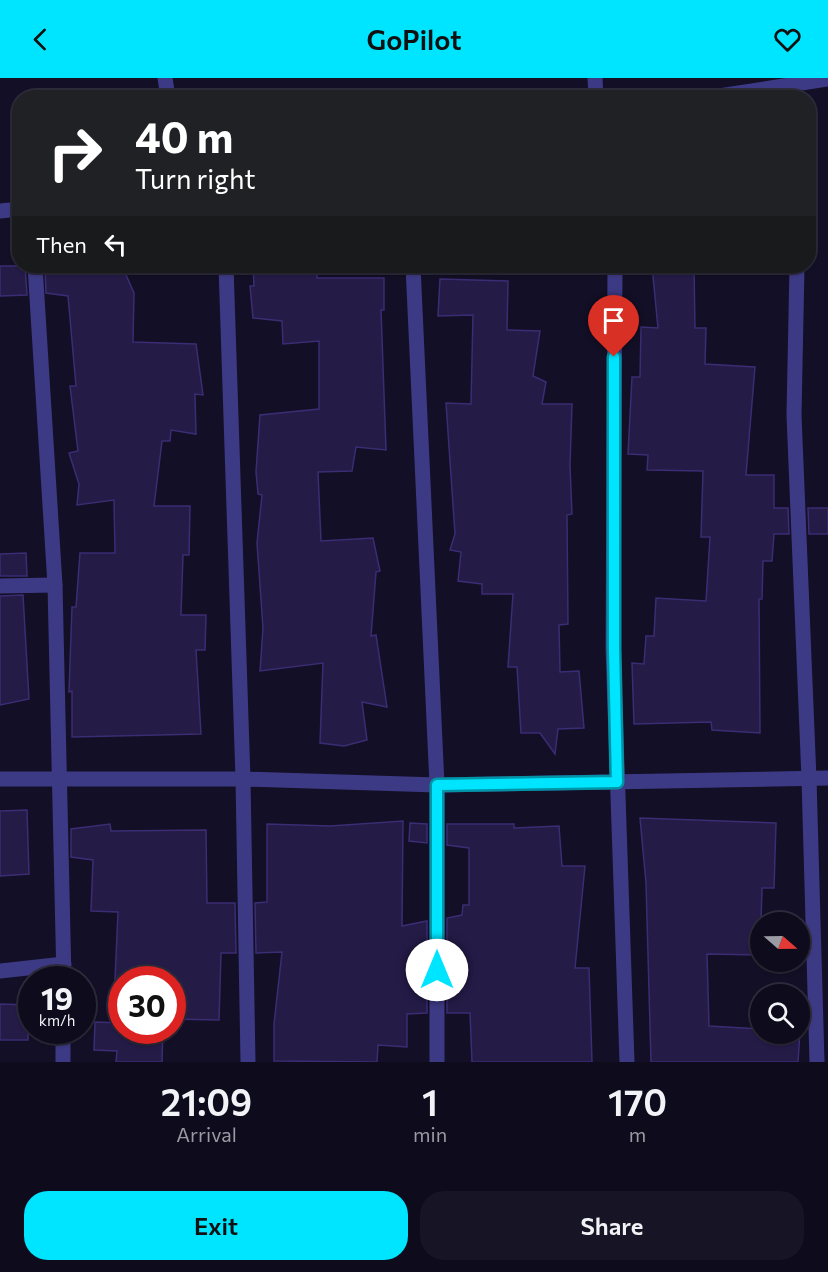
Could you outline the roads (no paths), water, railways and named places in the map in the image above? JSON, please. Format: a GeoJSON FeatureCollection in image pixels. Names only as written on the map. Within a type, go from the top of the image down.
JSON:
{"type":"FeatureCollection","features":[{"type":"Feature","properties":{"kind":"street"},"geometry":{"type":"LineString","coordinates":[[747,90],[799,80],[828,79]]}},
{"type":"Feature","properties":{"kind":"street"},"geometry":{"type":"LineString","coordinates":[[35,273],[55,585],[64,966]]}},
{"type":"Feature","properties":{"kind":"street"},"geometry":{"type":"LineString","coordinates":[[226,273],[243,779],[248,1062]]}},
{"type":"Feature","properties":{"kind":"street"},"geometry":{"type":"LineString","coordinates":[[413,273],[437,785],[436,1062]]}},
{"type":"Feature","properties":{"kind":"street"},"geometry":{"type":"LineString","coordinates":[[615,273],[614,648],[627,1062]]}},
{"type":"Feature","properties":{"kind":"street"},"geometry":{"type":"LineString","coordinates":[[796,273],[795,426],[817,1062]]}},
{"type":"Feature","properties":{"kind":"street"},"geometry":{"type":"LineString","coordinates":[[0,586],[55,585]]}},
{"type":"Feature","properties":{"kind":"street"},"geometry":{"type":"LineString","coordinates":[[0,779],[243,779],[437,785],[828,778]]}},
{"type":"Feature","properties":{"kind":"street"},"geometry":{"type":"LineString","coordinates":[[0,971],[18,971]]}},
{"type":"Feature","properties":{"kind":"street"},"geometry":{"type":"LineString","coordinates":[[63,1044],[63,1062]]}}]}
